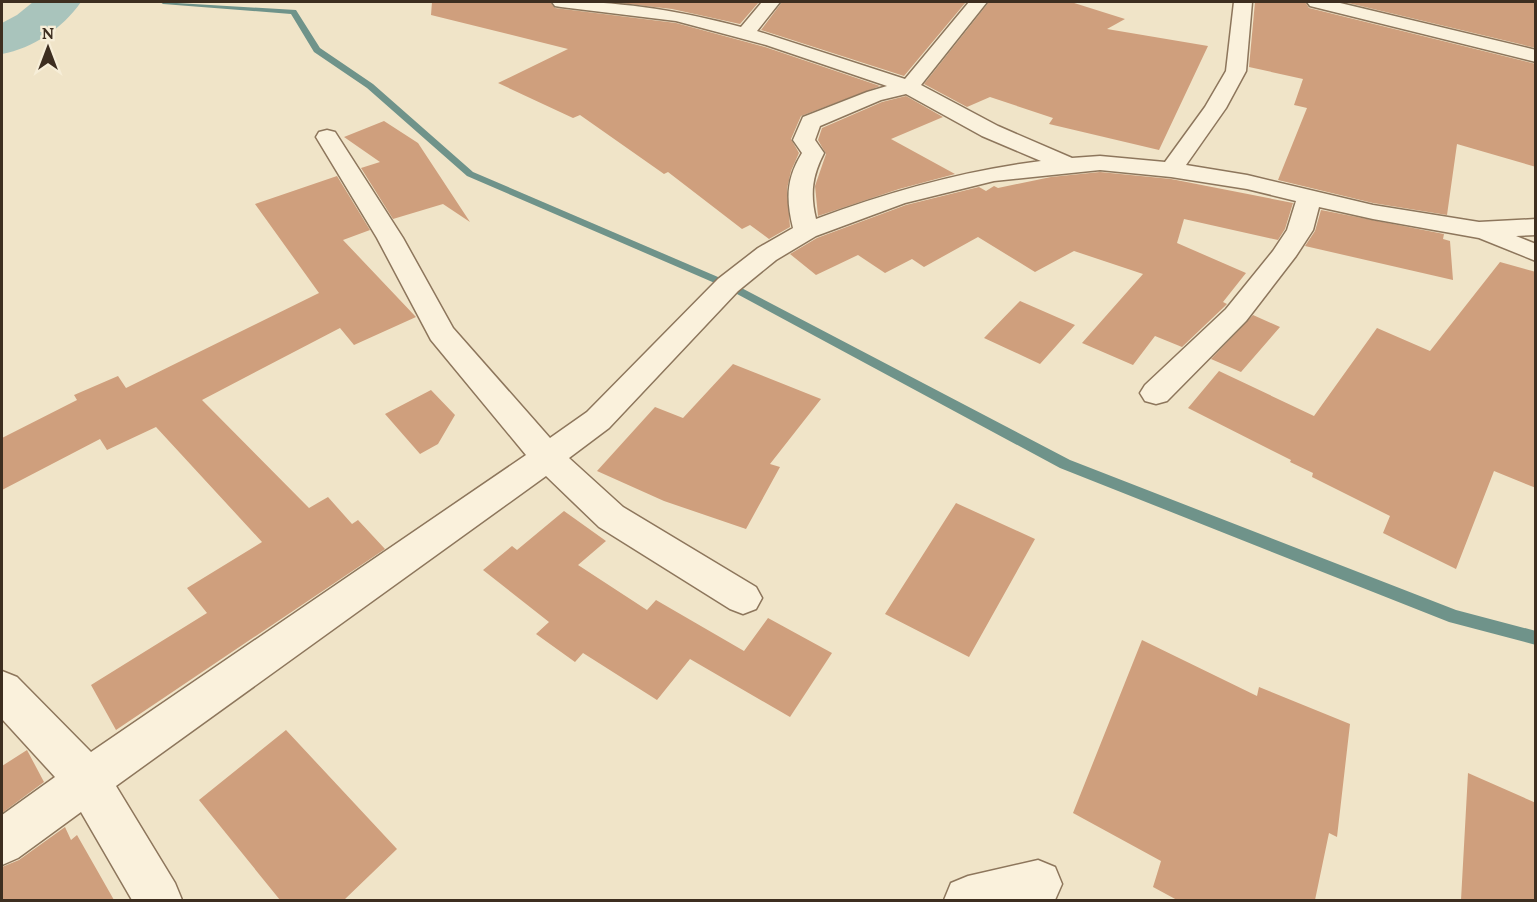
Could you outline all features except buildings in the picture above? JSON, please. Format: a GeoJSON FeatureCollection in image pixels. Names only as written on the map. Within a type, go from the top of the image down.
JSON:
{"type":"FeatureCollection","features":[{"type":"Feature","properties":{"kind":"street"},"geometry":{"type":"LineString","coordinates":[[561,2],[683,9],[745,34],[909,87],[990,131],[1069,165]]}},
{"type":"Feature","properties":{"kind":"street"},"geometry":{"type":"LineString","coordinates":[[745,34],[771,2]]}},
{"type":"Feature","properties":{"kind":"street"},"geometry":{"type":"LineString","coordinates":[[807,231],[798,198],[800,180],[813,153],[804,140],[811,122],[874,96],[909,87],[978,2]]}},
{"type":"Feature","properties":{"kind":"street"},"geometry":{"type":"LineString","coordinates":[[1172,170],[1215,108],[1236,71],[1243,2]]}},
{"type":"Feature","properties":{"kind":"street"},"geometry":{"type":"LineString","coordinates":[[1316,2],[1536,56]]}},
{"type":"Feature","properties":{"kind":"street"},"geometry":{"type":"LineString","coordinates":[[327,137],[390,238],[441,333],[547,457],[611,517],[743,598]]}},
{"type":"Feature","properties":{"kind":"street"},"geometry":{"type":"LineString","coordinates":[[2,842],[204,696],[462,519],[598,420],[728,285],[766,254],[807,231],[896,198],[994,174],[1069,165],[1100,164],[1172,170],[1310,196],[1373,212],[1479,230],[1536,253]]}},
{"type":"Feature","properties":{"kind":"street"},"geometry":{"type":"LineString","coordinates":[[1156,393],[1236,315],[1300,230],[1310,196]]}},
{"type":"Feature","properties":{"kind":"street"},"geometry":{"type":"LineString","coordinates":[[1479,230],[1536,227]]}},
{"type":"Feature","properties":{"kind":"street"},"geometry":{"type":"LineString","coordinates":[[2,690],[87,779],[158,900]]}},
{"type":"Feature","properties":{"kind":"street"},"geometry":{"type":"LineString","coordinates":[[968,900],[1038,884]]}},
{"type":"Feature","properties":{"kind":"waterway"},"geometry":{"type":"LineString","coordinates":[[2,40],[33,25],[59,2]]}},
{"type":"Feature","properties":{"kind":"waterway"},"geometry":{"type":"LineString","coordinates":[[163,2],[293,12],[317,50],[370,86],[470,174],[728,285],[1065,464],[1455,617],[1536,638]]}}]}
